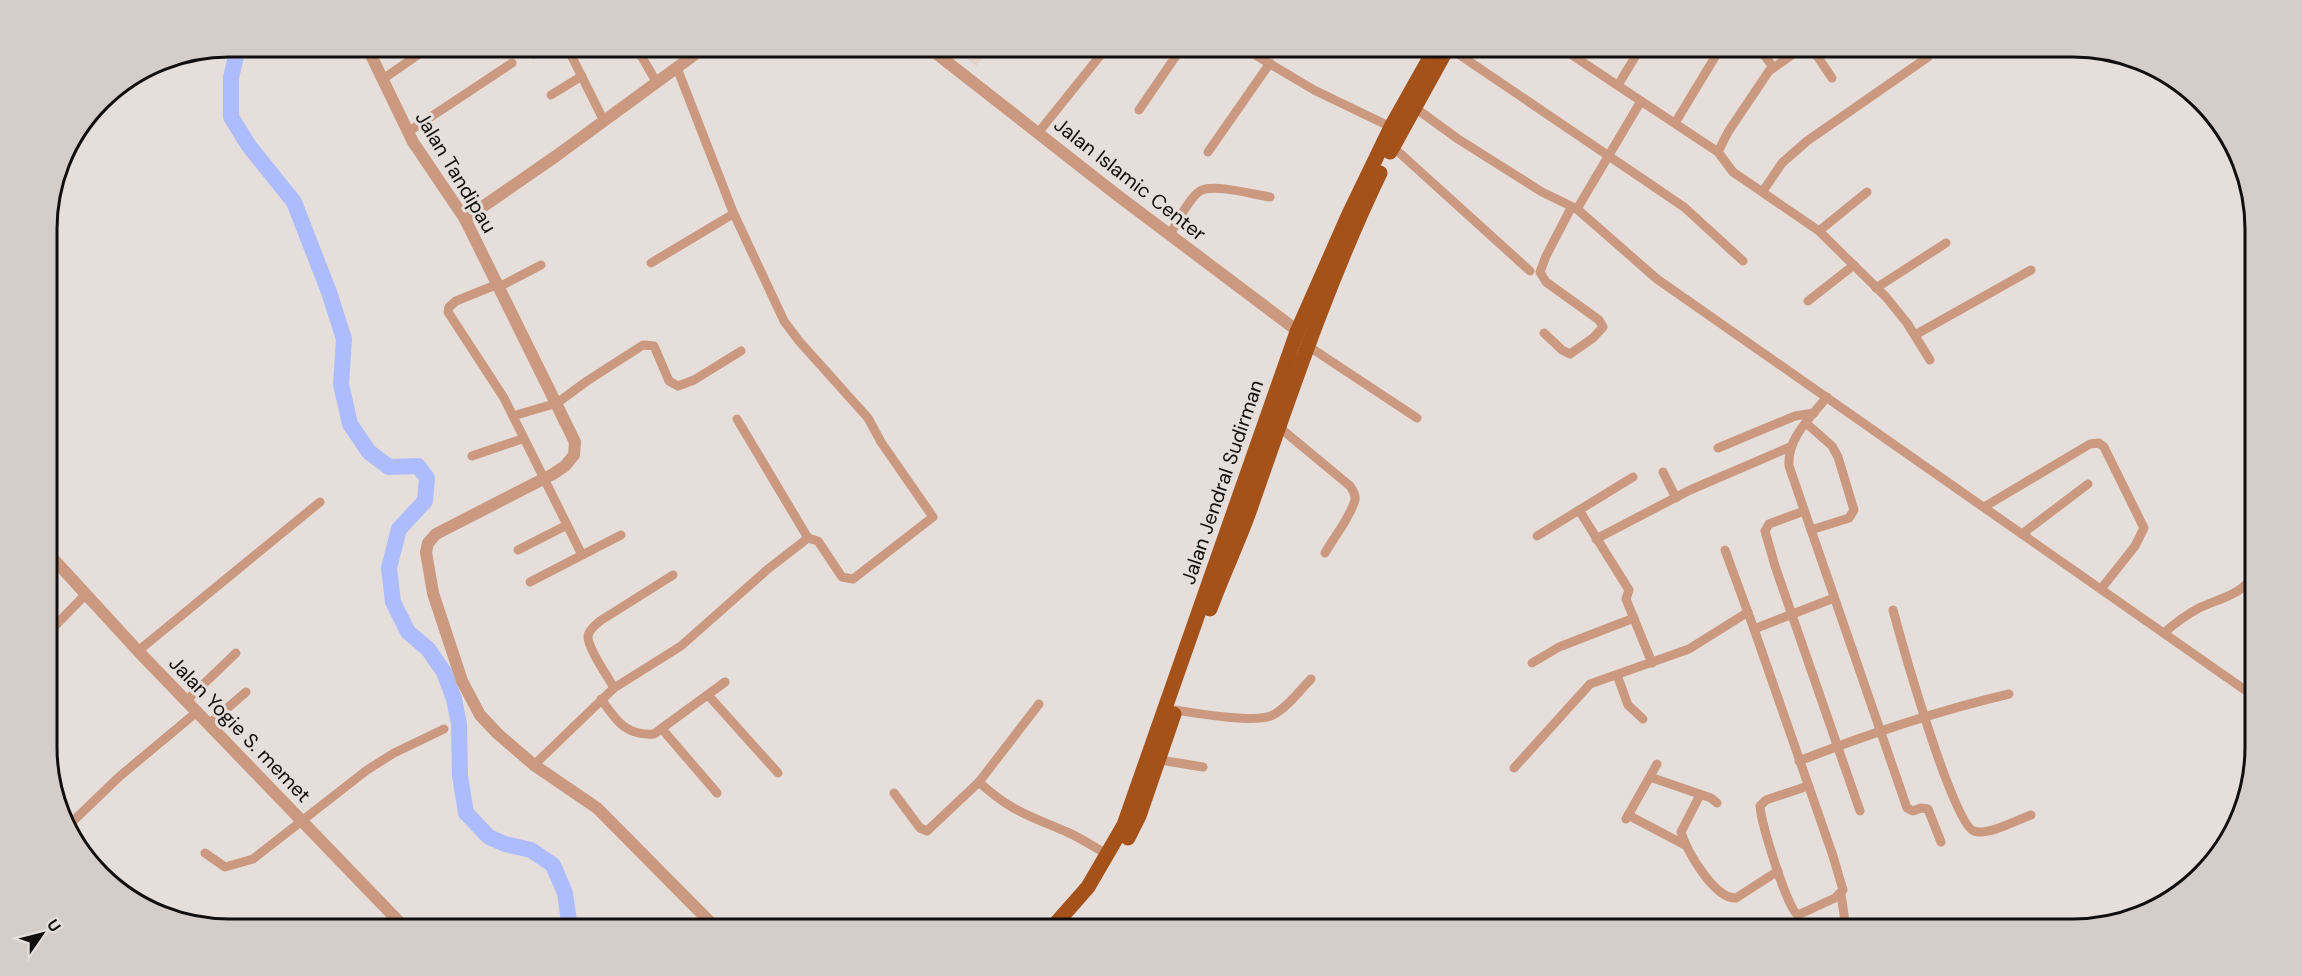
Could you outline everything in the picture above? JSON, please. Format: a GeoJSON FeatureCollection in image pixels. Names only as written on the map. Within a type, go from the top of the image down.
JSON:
{"type":"FeatureCollection","features":[{"type":"Feature","properties":{"kind":"highway","name":"Jalan Jendral Sudirman"},"geometry":{"type":"LineString","coordinates":[[1060,919],[1088,887],[1124,825],[1305,339],[1348,214],[1396,130],[1431,57]]}},
{"type":"Feature","properties":{"kind":"highway","name":"Jalan Jendral Sudirman"},"geometry":{"type":"LineString","coordinates":[[1072,919],[1086,904],[1114,863],[1139,816],[1200,639],[1279,427],[1305,339],[1352,232],[1393,147],[1396,130],[1414,107],[1442,57]]}},
{"type":"Feature","properties":{"kind":"street","name":"Jalan Tandipau"},"geometry":{"type":"LineString","coordinates":[[372,57],[413,142],[465,219],[575,442],[574,455],[565,465],[543,479],[440,531],[428,543],[426,552],[434,593],[453,658],[473,703],[491,728],[534,765],[597,808],[707,919]]}},
{"type":"Feature","properties":{"kind":"street"},"geometry":{"type":"LineString","coordinates":[[383,79],[414,57]]}},
{"type":"Feature","properties":{"kind":"street"},"geometry":{"type":"LineString","coordinates":[[572,57],[604,121]]}},
{"type":"Feature","properties":{"kind":"street"},"geometry":{"type":"LineString","coordinates":[[642,57],[657,84]]}},
{"type":"Feature","properties":{"kind":"street"},"geometry":{"type":"LineString","coordinates":[[465,219],[657,84],[691,57]]}},
{"type":"Feature","properties":{"kind":"street","name":"Jalan Islamic Center"},"geometry":{"type":"LineString","coordinates":[[942,57],[1305,339]]}},
{"type":"Feature","properties":{"kind":"street"},"geometry":{"type":"LineString","coordinates":[[1038,133],[1098,57]]}},
{"type":"Feature","properties":{"kind":"street"},"geometry":{"type":"LineString","coordinates":[[1139,110],[1175,57]]}},
{"type":"Feature","properties":{"kind":"street"},"geometry":{"type":"LineString","coordinates":[[1260,57],[1314,90],[1396,130]]}},
{"type":"Feature","properties":{"kind":"street"},"geometry":{"type":"LineString","coordinates":[[1463,57],[1684,207],[1743,261]]}},
{"type":"Feature","properties":{"kind":"street"},"geometry":{"type":"LineString","coordinates":[[1576,57],[1718,152],[1733,172],[1820,231],[1899,313],[1930,360]]}},
{"type":"Feature","properties":{"kind":"street"},"geometry":{"type":"LineString","coordinates":[[1618,85],[1635,57]]}},
{"type":"Feature","properties":{"kind":"street"},"geometry":{"type":"LineString","coordinates":[[1675,123],[1714,57]]}},
{"type":"Feature","properties":{"kind":"street"},"geometry":{"type":"LineString","coordinates":[[1766,57],[1773,67]]}},
{"type":"Feature","properties":{"kind":"street"},"geometry":{"type":"LineString","coordinates":[[1718,152],[1728,132],[1769,71],[1787,57]]}},
{"type":"Feature","properties":{"kind":"street"},"geometry":{"type":"LineString","coordinates":[[1818,57],[1832,78]]}},
{"type":"Feature","properties":{"kind":"street"},"geometry":{"type":"LineString","coordinates":[[1763,191],[1782,163],[1807,141],[1928,57]]}},
{"type":"Feature","properties":{"kind":"street"},"geometry":{"type":"LineString","coordinates":[[408,132],[512,63]]}},
{"type":"Feature","properties":{"kind":"street"},"geometry":{"type":"LineString","coordinates":[[1208,152],[1270,63]]}},
{"type":"Feature","properties":{"kind":"street"},"geometry":{"type":"LineString","coordinates":[[677,68],[734,214],[787,326],[868,418],[881,442],[933,517],[853,579],[842,577],[818,541],[807,538],[737,419]]}},
{"type":"Feature","properties":{"kind":"street"},"geometry":{"type":"LineString","coordinates":[[550,95],[582,76]]}},
{"type":"Feature","properties":{"kind":"street"},"geometry":{"type":"LineString","coordinates":[[1544,333],[1562,350],[1570,354],[1593,338],[1603,327],[1599,320],[1546,282],[1540,272],[1546,256],[1574,208],[1641,101]]}},
{"type":"Feature","properties":{"kind":"street"},"geometry":{"type":"LineString","coordinates":[[1414,107],[1458,139],[1542,192],[1574,208],[1657,279],[2245,690]]}},
{"type":"Feature","properties":{"kind":"street"},"geometry":{"type":"LineString","coordinates":[[1393,147],[1530,271]]}},
{"type":"Feature","properties":{"kind":"street"},"geometry":{"type":"LineString","coordinates":[[1170,234],[1195,196],[1205,189],[1218,188],[1270,198]]}},
{"type":"Feature","properties":{"kind":"street"},"geometry":{"type":"LineString","coordinates":[[1820,231],[1867,192]]}},
{"type":"Feature","properties":{"kind":"street"},"geometry":{"type":"LineString","coordinates":[[651,263],[734,214]]}},
{"type":"Feature","properties":{"kind":"street"},"geometry":{"type":"LineString","coordinates":[[1876,288],[1946,243]]}},
{"type":"Feature","properties":{"kind":"street"},"geometry":{"type":"LineString","coordinates":[[541,265],[499,285],[456,301],[448,309],[513,416],[522,439],[582,555]]}},
{"type":"Feature","properties":{"kind":"street"},"geometry":{"type":"LineString","coordinates":[[1808,301],[1854,265]]}},
{"type":"Feature","properties":{"kind":"street"},"geometry":{"type":"LineString","coordinates":[[1915,335],[2031,270]]}},
{"type":"Feature","properties":{"kind":"street"},"geometry":{"type":"LineString","coordinates":[[1305,339],[1417,418]]}},
{"type":"Feature","properties":{"kind":"street"},"geometry":{"type":"LineString","coordinates":[[513,416],[557,403],[643,345],[654,346],[669,381],[678,386],[694,380],[741,351]]}},
{"type":"Feature","properties":{"kind":"street"},"geometry":{"type":"LineString","coordinates":[[1827,396],[1790,447],[1789,466],[1906,806],[1913,810],[1928,809],[1941,842]]}},
{"type":"Feature","properties":{"kind":"street"},"geometry":{"type":"LineString","coordinates":[[1718,448],[1795,416],[1814,413]]}},
{"type":"Feature","properties":{"kind":"street"},"geometry":{"type":"LineString","coordinates":[[1806,423],[1832,446],[1838,457],[1854,510],[1849,518],[1811,530]]}},
{"type":"Feature","properties":{"kind":"street"},"geometry":{"type":"LineString","coordinates":[[1279,427],[1350,486],[1355,493],[1355,500],[1325,553]]}},
{"type":"Feature","properties":{"kind":"street"},"geometry":{"type":"LineString","coordinates":[[472,456],[522,439]]}},
{"type":"Feature","properties":{"kind":"street"},"geometry":{"type":"LineString","coordinates":[[1984,507],[2090,444],[2099,443],[2104,447],[2144,528],[2135,546],[2102,589]]}},
{"type":"Feature","properties":{"kind":"street"},"geometry":{"type":"LineString","coordinates":[[1596,539],[1676,498],[1790,447]]}},
{"type":"Feature","properties":{"kind":"street"},"geometry":{"type":"LineString","coordinates":[[1663,472],[1676,498]]}},
{"type":"Feature","properties":{"kind":"street"},"geometry":{"type":"LineString","coordinates":[[1537,536],[1633,477]]}},
{"type":"Feature","properties":{"kind":"street"},"geometry":{"type":"LineString","coordinates":[[2022,534],[2088,484]]}},
{"type":"Feature","properties":{"kind":"street"},"geometry":{"type":"LineString","coordinates":[[138,651],[320,502]]}},
{"type":"Feature","properties":{"kind":"street"},"geometry":{"type":"LineString","coordinates":[[1579,510],[1629,590],[1626,599],[1652,663]]}},
{"type":"Feature","properties":{"kind":"street"},"geometry":{"type":"LineString","coordinates":[[1804,511],[1769,524],[1765,531],[1860,811]]}},
{"type":"Feature","properties":{"kind":"street"},"geometry":{"type":"LineString","coordinates":[[518,550],[567,525]]}},
{"type":"Feature","properties":{"kind":"street"},"geometry":{"type":"LineString","coordinates":[[530,582],[621,535]]}},
{"type":"Feature","properties":{"kind":"street"},"geometry":{"type":"LineString","coordinates":[[534,765],[614,688],[681,646],[768,569],[807,538]]}},
{"type":"Feature","properties":{"kind":"street"},"geometry":{"type":"LineString","coordinates":[[1725,550],[1842,882],[1841,894],[1845,919]]}},
{"type":"Feature","properties":{"kind":"street","name":"Jalan Yogie S. memet"},"geometry":{"type":"LineString","coordinates":[[57,563],[138,651],[396,919]]}},
{"type":"Feature","properties":{"kind":"street"},"geometry":{"type":"LineString","coordinates":[[614,688],[590,644],[588,635],[600,621],[673,575]]}},
{"type":"Feature","properties":{"kind":"street"},"geometry":{"type":"LineString","coordinates":[[2164,633],[2188,614],[2245,587]]}},
{"type":"Feature","properties":{"kind":"street"},"geometry":{"type":"LineString","coordinates":[[57,624],[86,595]]}},
{"type":"Feature","properties":{"kind":"street"},"geometry":{"type":"LineString","coordinates":[[1754,630],[1834,598]]}},
{"type":"Feature","properties":{"kind":"street"},"geometry":{"type":"LineString","coordinates":[[1893,610],[1914,688],[1966,825],[1976,832],[1994,829],[2031,815]]}},
{"type":"Feature","properties":{"kind":"street"},"geometry":{"type":"LineString","coordinates":[[1514,768],[1590,684],[1689,649],[1748,612]]}},
{"type":"Feature","properties":{"kind":"street"},"geometry":{"type":"LineString","coordinates":[[1532,663],[1558,647],[1634,618]]}},
{"type":"Feature","properties":{"kind":"street"},"geometry":{"type":"LineString","coordinates":[[187,700],[236,653]]}},
{"type":"Feature","properties":{"kind":"street"},"geometry":{"type":"LineString","coordinates":[[1617,675],[1628,705],[1643,719]]}},
{"type":"Feature","properties":{"kind":"street"},"geometry":{"type":"LineString","coordinates":[[1175,710],[1204,715],[1264,718],[1279,711],[1311,679]]}},
{"type":"Feature","properties":{"kind":"street"},"geometry":{"type":"LineString","coordinates":[[601,699],[614,717],[631,731],[654,734],[725,682]]}},
{"type":"Feature","properties":{"kind":"street"},"geometry":{"type":"LineString","coordinates":[[209,724],[246,692]]}},
{"type":"Feature","properties":{"kind":"street"},"geometry":{"type":"LineString","coordinates":[[1799,761],[1881,729],[1955,706],[2009,693]]}},
{"type":"Feature","properties":{"kind":"street"},"geometry":{"type":"LineString","coordinates":[[708,695],[778,773]]}},
{"type":"Feature","properties":{"kind":"street"},"geometry":{"type":"LineString","coordinates":[[894,794],[920,828],[927,831],[979,783],[1039,704]]}},
{"type":"Feature","properties":{"kind":"street"},"geometry":{"type":"LineString","coordinates":[[74,820],[120,776],[198,711]]}},
{"type":"Feature","properties":{"kind":"street"},"geometry":{"type":"LineString","coordinates":[[205,853],[225,867],[244,863],[266,850],[300,820],[394,753],[444,729]]}},
{"type":"Feature","properties":{"kind":"street"},"geometry":{"type":"LineString","coordinates":[[662,729],[717,793]]}},
{"type":"Feature","properties":{"kind":"street"},"geometry":{"type":"LineString","coordinates":[[1160,760],[1203,767]]}},
{"type":"Feature","properties":{"kind":"street"},"geometry":{"type":"LineString","coordinates":[[1657,764],[1627,817],[1685,845]]}},
{"type":"Feature","properties":{"kind":"street"},"geometry":{"type":"LineString","coordinates":[[1650,777],[1711,798],[1717,803]]}},
{"type":"Feature","properties":{"kind":"street"},"geometry":{"type":"LineString","coordinates":[[979,783],[997,799],[1024,815],[1074,835],[1108,855]]}},
{"type":"Feature","properties":{"kind":"street"},"geometry":{"type":"LineString","coordinates":[[1808,786],[1766,800],[1760,806],[1778,871],[1795,914],[1798,915],[1841,894]]}},
{"type":"Feature","properties":{"kind":"street"},"geometry":{"type":"LineString","coordinates":[[1700,795],[1681,832],[1693,859],[1716,888],[1731,898],[1740,896],[1778,871]]}},
{"type":"Feature","properties":{"kind":"shaded area"},"geometry":{"type":"Polygon","coordinates":[[[965,57],[984,57],[976,66],[965,57]]]}},
{"type":"Feature","properties":{"kind":"waterway"},"geometry":{"type":"LineString","coordinates":[[236,57],[231,78],[231,117],[249,146],[294,202],[329,292],[344,339],[341,384],[350,424],[369,452],[389,467],[418,466],[427,478],[425,501],[399,529],[389,568],[393,602],[408,632],[428,649],[444,672],[454,699],[459,724],[460,776],[466,813],[489,837],[505,844],[531,850],[553,865],[565,893],[569,919]]}}]}
